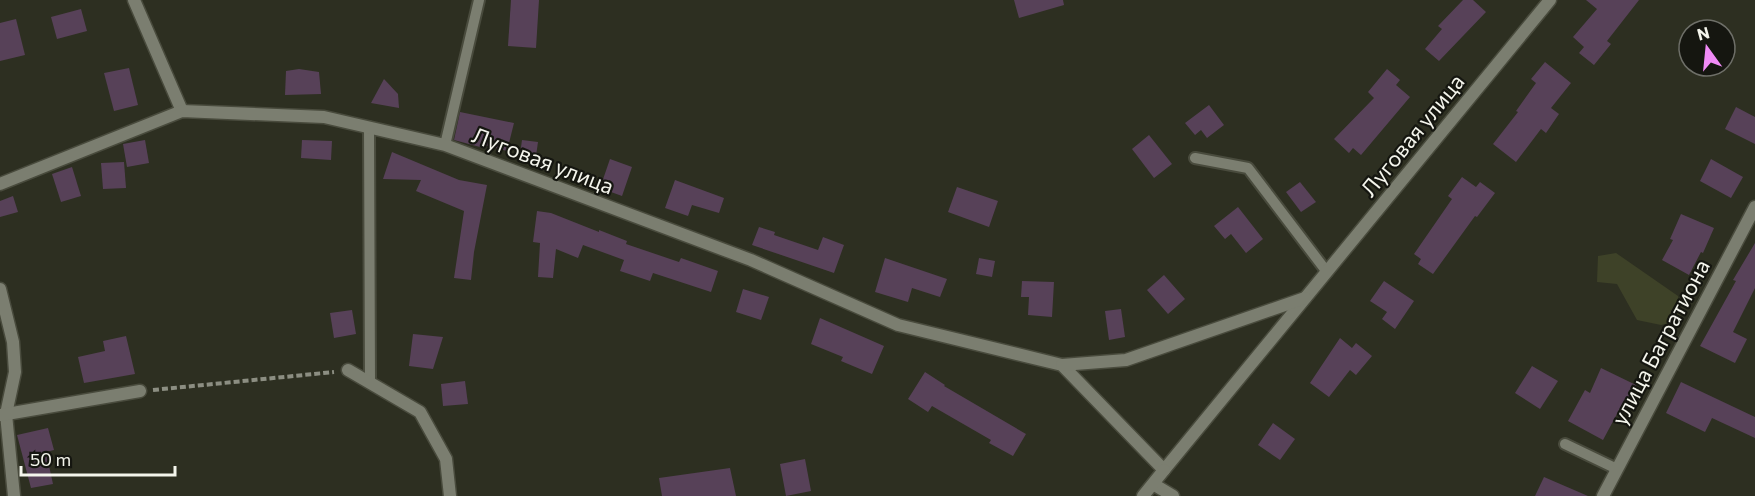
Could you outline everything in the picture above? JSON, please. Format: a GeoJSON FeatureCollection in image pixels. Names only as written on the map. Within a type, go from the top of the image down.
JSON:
{"type":"FeatureCollection","features":[{"type":"Feature","properties":{"kind":"street"},"geometry":{"type":"LineString","coordinates":[[134,0],[182,111]]}},
{"type":"Feature","properties":{"kind":"street","name":"Луговая улица"},"geometry":{"type":"LineString","coordinates":[[1143,496],[1550,0]]}},
{"type":"Feature","properties":{"kind":"street","name":"Луговая улица"},"geometry":{"type":"LineString","coordinates":[[0,184],[182,111],[324,117],[445,145],[751,260],[898,325],[1062,365],[1126,360],[1306,297]]}},
{"type":"Feature","properties":{"kind":"street","name":"улица Багратиона"},"geometry":{"type":"LineString","coordinates":[[1603,496],[1755,207]]}},
{"type":"Feature","properties":{"kind":"street"},"geometry":{"type":"LineString","coordinates":[[0,289],[12,342],[15,372],[3,415],[14,496]]}},
{"type":"Feature","properties":{"kind":"street"},"geometry":{"type":"LineString","coordinates":[[1062,365],[1164,470]]}},
{"type":"Feature","properties":{"kind":"street"},"geometry":{"type":"LineString","coordinates":[[348,370],[420,412],[446,459],[450,496]]}},
{"type":"Feature","properties":{"kind":"street"},"geometry":{"type":"LineString","coordinates":[[3,415],[140,392]]}},
{"type":"Feature","properties":{"kind":"street"},"geometry":{"type":"LineString","coordinates":[[1153,484],[1173,496]]}},
{"type":"Feature","properties":{"kind":"lane"},"geometry":{"type":"LineString","coordinates":[[445,145],[478,0]]}},
{"type":"Feature","properties":{"kind":"lane"},"geometry":{"type":"LineString","coordinates":[[369,127],[370,383]]}},
{"type":"Feature","properties":{"kind":"lane"},"geometry":{"type":"LineString","coordinates":[[1195,158],[1248,168],[1327,272]]}},
{"type":"Feature","properties":{"kind":"lane"},"geometry":{"type":"LineString","coordinates":[[1565,444],[1617,469]]}},
{"type":"Feature","properties":{"kind":"path"},"geometry":{"type":"LineString","coordinates":[[140,392],[348,370]]}},
{"type":"Feature","properties":{"kind":"green space"},"geometry":{"type":"Polygon","coordinates":[[[1616,253],[1678,296],[1681,320],[1661,325],[1637,320],[1617,284],[1597,282],[1598,256],[1616,253]]]}},
{"type":"Feature","properties":{"kind":"building"},"geometry":{"type":"Polygon","coordinates":[[[511,0],[539,0],[536,48],[508,46],[511,0]]]}},
{"type":"Feature","properties":{"kind":"building"},"geometry":{"type":"Polygon","coordinates":[[[1014,0],[1063,0],[1064,5],[1019,18],[1014,0]]]}},
{"type":"Feature","properties":{"kind":"building"},"geometry":{"type":"Polygon","coordinates":[[[1463,0],[1473,0],[1486,12],[1439,61],[1425,49],[1442,29],[1438,26],[1463,0]]]}},
{"type":"Feature","properties":{"kind":"building"},"geometry":{"type":"Polygon","coordinates":[[[1586,0],[1639,0],[1607,41],[1611,44],[1594,65],[1579,53],[1584,47],[1573,37],[1597,9],[1586,0]]]}},
{"type":"Feature","properties":{"kind":"building"},"geometry":{"type":"Polygon","coordinates":[[[81,9],[87,31],[57,39],[51,17],[81,9]]]}},
{"type":"Feature","properties":{"kind":"building"},"geometry":{"type":"Polygon","coordinates":[[[16,19],[25,55],[0,61],[0,23],[16,19]]]}},
{"type":"Feature","properties":{"kind":"building"},"geometry":{"type":"Polygon","coordinates":[[[1545,62],[1571,83],[1551,108],[1559,114],[1546,133],[1541,129],[1516,162],[1493,144],[1518,112],[1516,111],[1536,83],[1531,79],[1545,62]]]}},
{"type":"Feature","properties":{"kind":"building"},"geometry":{"type":"Polygon","coordinates":[[[129,68],[138,105],[114,111],[104,73],[129,68]]]}},
{"type":"Feature","properties":{"kind":"building"},"geometry":{"type":"Polygon","coordinates":[[[299,69],[319,72],[321,94],[285,95],[286,71],[299,69]]]}},
{"type":"Feature","properties":{"kind":"building"},"geometry":{"type":"Polygon","coordinates":[[[1387,69],[1400,80],[1396,85],[1410,97],[1361,155],[1353,148],[1349,153],[1334,139],[1374,98],[1368,92],[1387,69]]]}},
{"type":"Feature","properties":{"kind":"building"},"geometry":{"type":"Polygon","coordinates":[[[384,79],[398,94],[399,108],[371,103],[384,79]]]}},
{"type":"Feature","properties":{"kind":"building"},"geometry":{"type":"Polygon","coordinates":[[[1209,105],[1224,125],[1207,138],[1201,130],[1195,135],[1185,123],[1209,105]]]}},
{"type":"Feature","properties":{"kind":"building"},"geometry":{"type":"Polygon","coordinates":[[[1736,107],[1755,117],[1755,144],[1725,129],[1736,107]]]}},
{"type":"Feature","properties":{"kind":"building"},"geometry":{"type":"Polygon","coordinates":[[[460,112],[514,123],[507,151],[454,140],[460,112]]]}},
{"type":"Feature","properties":{"kind":"building"},"geometry":{"type":"Polygon","coordinates":[[[1149,135],[1172,164],[1154,178],[1132,149],[1149,135]]]}},
{"type":"Feature","properties":{"kind":"building"},"geometry":{"type":"Polygon","coordinates":[[[145,140],[149,163],[127,167],[123,144],[145,140]]]}},
{"type":"Feature","properties":{"kind":"building"},"geometry":{"type":"Polygon","coordinates":[[[302,140],[332,141],[331,160],[301,158],[302,140]]]}},
{"type":"Feature","properties":{"kind":"building"},"geometry":{"type":"Polygon","coordinates":[[[522,140],[538,142],[535,163],[519,161],[522,140]]]}},
{"type":"Feature","properties":{"kind":"building"},"geometry":{"type":"Polygon","coordinates":[[[392,152],[459,180],[487,185],[471,280],[454,278],[464,211],[416,191],[421,180],[383,179],[392,152]]]}},
{"type":"Feature","properties":{"kind":"building"},"geometry":{"type":"Polygon","coordinates":[[[610,159],[632,167],[622,196],[600,188],[610,159]]]}},
{"type":"Feature","properties":{"kind":"building"},"geometry":{"type":"Polygon","coordinates":[[[1711,159],[1743,177],[1731,198],[1700,181],[1711,159]]]}},
{"type":"Feature","properties":{"kind":"building"},"geometry":{"type":"Polygon","coordinates":[[[124,162],[126,188],[103,189],[101,163],[124,162]]]}},
{"type":"Feature","properties":{"kind":"building"},"geometry":{"type":"Polygon","coordinates":[[[72,167],[81,196],[61,202],[52,174],[72,167]]]}},
{"type":"Feature","properties":{"kind":"building"},"geometry":{"type":"Polygon","coordinates":[[[1462,177],[1476,187],[1480,182],[1495,193],[1477,217],[1475,216],[1433,274],[1418,264],[1421,259],[1414,254],[1452,199],[1448,196],[1462,177]]]}},
{"type":"Feature","properties":{"kind":"building"},"geometry":{"type":"Polygon","coordinates":[[[675,180],[724,198],[719,213],[692,205],[688,216],[665,208],[675,180]]]}},
{"type":"Feature","properties":{"kind":"building"},"geometry":{"type":"Polygon","coordinates":[[[1300,182],[1316,202],[1301,212],[1286,192],[1300,182]]]}},
{"type":"Feature","properties":{"kind":"building"},"geometry":{"type":"Polygon","coordinates":[[[957,187],[998,201],[989,227],[948,212],[957,187]]]}},
{"type":"Feature","properties":{"kind":"building"},"geometry":{"type":"Polygon","coordinates":[[[13,196],[18,212],[0,217],[0,201],[13,196]]]}},
{"type":"Feature","properties":{"kind":"building"},"geometry":{"type":"Polygon","coordinates":[[[1238,207],[1263,239],[1246,253],[1231,234],[1225,239],[1214,226],[1238,207]]]}},
{"type":"Feature","properties":{"kind":"building"},"geometry":{"type":"Polygon","coordinates":[[[537,211],[551,213],[599,232],[599,230],[627,241],[626,244],[679,262],[681,258],[718,271],[711,292],[653,273],[650,281],[620,271],[624,260],[583,245],[578,258],[556,249],[553,278],[538,277],[540,243],[533,242],[537,211]]]}},
{"type":"Feature","properties":{"kind":"building"},"geometry":{"type":"Polygon","coordinates":[[[1681,214],[1714,228],[1703,253],[1701,252],[1689,275],[1662,260],[1673,240],[1670,239],[1681,214]]]}},
{"type":"Feature","properties":{"kind":"building"},"geometry":{"type":"Polygon","coordinates":[[[759,227],[775,232],[774,235],[818,250],[823,237],[844,245],[834,273],[752,245],[759,227]]]}},
{"type":"Feature","properties":{"kind":"building"},"geometry":{"type":"Polygon","coordinates":[[[1755,243],[1755,288],[1733,332],[1747,339],[1735,363],[1700,346],[1736,281],[1733,280],[1755,243]]]}},
{"type":"Feature","properties":{"kind":"building"},"geometry":{"type":"Polygon","coordinates":[[[885,258],[947,279],[940,297],[912,288],[908,302],[875,292],[885,258]]]}},
{"type":"Feature","properties":{"kind":"building"},"geometry":{"type":"Polygon","coordinates":[[[979,258],[995,261],[992,277],[976,274],[979,258]]]}},
{"type":"Feature","properties":{"kind":"building"},"geometry":{"type":"Polygon","coordinates":[[[1164,275],[1185,299],[1168,314],[1147,290],[1164,275]]]}},
{"type":"Feature","properties":{"kind":"building"},"geometry":{"type":"Polygon","coordinates":[[[1022,281],[1054,282],[1052,317],[1028,315],[1029,297],[1021,297],[1022,281]]]}},
{"type":"Feature","properties":{"kind":"building"},"geometry":{"type":"Polygon","coordinates":[[[1384,281],[1414,301],[1395,329],[1382,319],[1387,312],[1370,301],[1384,281]]]}},
{"type":"Feature","properties":{"kind":"building"},"geometry":{"type":"Polygon","coordinates":[[[743,289],[769,297],[761,320],[736,312],[743,289]]]}},
{"type":"Feature","properties":{"kind":"building"},"geometry":{"type":"Polygon","coordinates":[[[1121,309],[1125,337],[1109,340],[1105,311],[1121,309]]]}},
{"type":"Feature","properties":{"kind":"building"},"geometry":{"type":"Polygon","coordinates":[[[352,310],[356,334],[334,338],[330,313],[352,310]]]}},
{"type":"Feature","properties":{"kind":"building"},"geometry":{"type":"Polygon","coordinates":[[[820,318],[884,346],[872,374],[841,361],[843,357],[811,344],[820,318]]]}},
{"type":"Feature","properties":{"kind":"building"},"geometry":{"type":"Polygon","coordinates":[[[413,334],[443,337],[433,369],[409,366],[413,334]]]}},
{"type":"Feature","properties":{"kind":"building"},"geometry":{"type":"Polygon","coordinates":[[[126,336],[135,374],[84,383],[78,357],[105,351],[103,341],[126,336]]]}},
{"type":"Feature","properties":{"kind":"building"},"geometry":{"type":"Polygon","coordinates":[[[1340,338],[1352,348],[1356,343],[1372,356],[1356,375],[1350,370],[1329,397],[1310,383],[1340,338]]]}},
{"type":"Feature","properties":{"kind":"building"},"geometry":{"type":"Polygon","coordinates":[[[1532,366],[1558,381],[1540,409],[1515,393],[1532,366]]]}},
{"type":"Feature","properties":{"kind":"building"},"geometry":{"type":"Polygon","coordinates":[[[1601,368],[1636,385],[1629,401],[1625,399],[1603,440],[1568,421],[1585,390],[1590,393],[1601,368]]]}},
{"type":"Feature","properties":{"kind":"building"},"geometry":{"type":"Polygon","coordinates":[[[925,372],[944,386],[1026,434],[1013,456],[989,443],[991,440],[932,406],[928,412],[908,399],[925,372]]]}},
{"type":"Feature","properties":{"kind":"building"},"geometry":{"type":"Polygon","coordinates":[[[465,381],[468,404],[443,406],[441,384],[465,381]]]}},
{"type":"Feature","properties":{"kind":"building"},"geometry":{"type":"Polygon","coordinates":[[[1681,382],[1755,417],[1755,438],[1712,418],[1705,432],[1666,413],[1681,382]]]}},
{"type":"Feature","properties":{"kind":"building"},"geometry":{"type":"Polygon","coordinates":[[[1273,423],[1295,439],[1280,460],[1258,445],[1273,423]]]}},
{"type":"Feature","properties":{"kind":"building"},"geometry":{"type":"Polygon","coordinates":[[[48,428],[54,450],[46,452],[53,484],[31,488],[17,435],[48,428]]]}},
{"type":"Feature","properties":{"kind":"building"},"geometry":{"type":"Polygon","coordinates":[[[805,459],[811,491],[786,496],[780,464],[805,459]]]}},
{"type":"Feature","properties":{"kind":"building"},"geometry":{"type":"Polygon","coordinates":[[[730,468],[736,496],[662,496],[659,478],[730,468]]]}},
{"type":"Feature","properties":{"kind":"building"},"geometry":{"type":"Polygon","coordinates":[[[1544,477],[1588,496],[1535,496],[1544,477]]]}}]}
